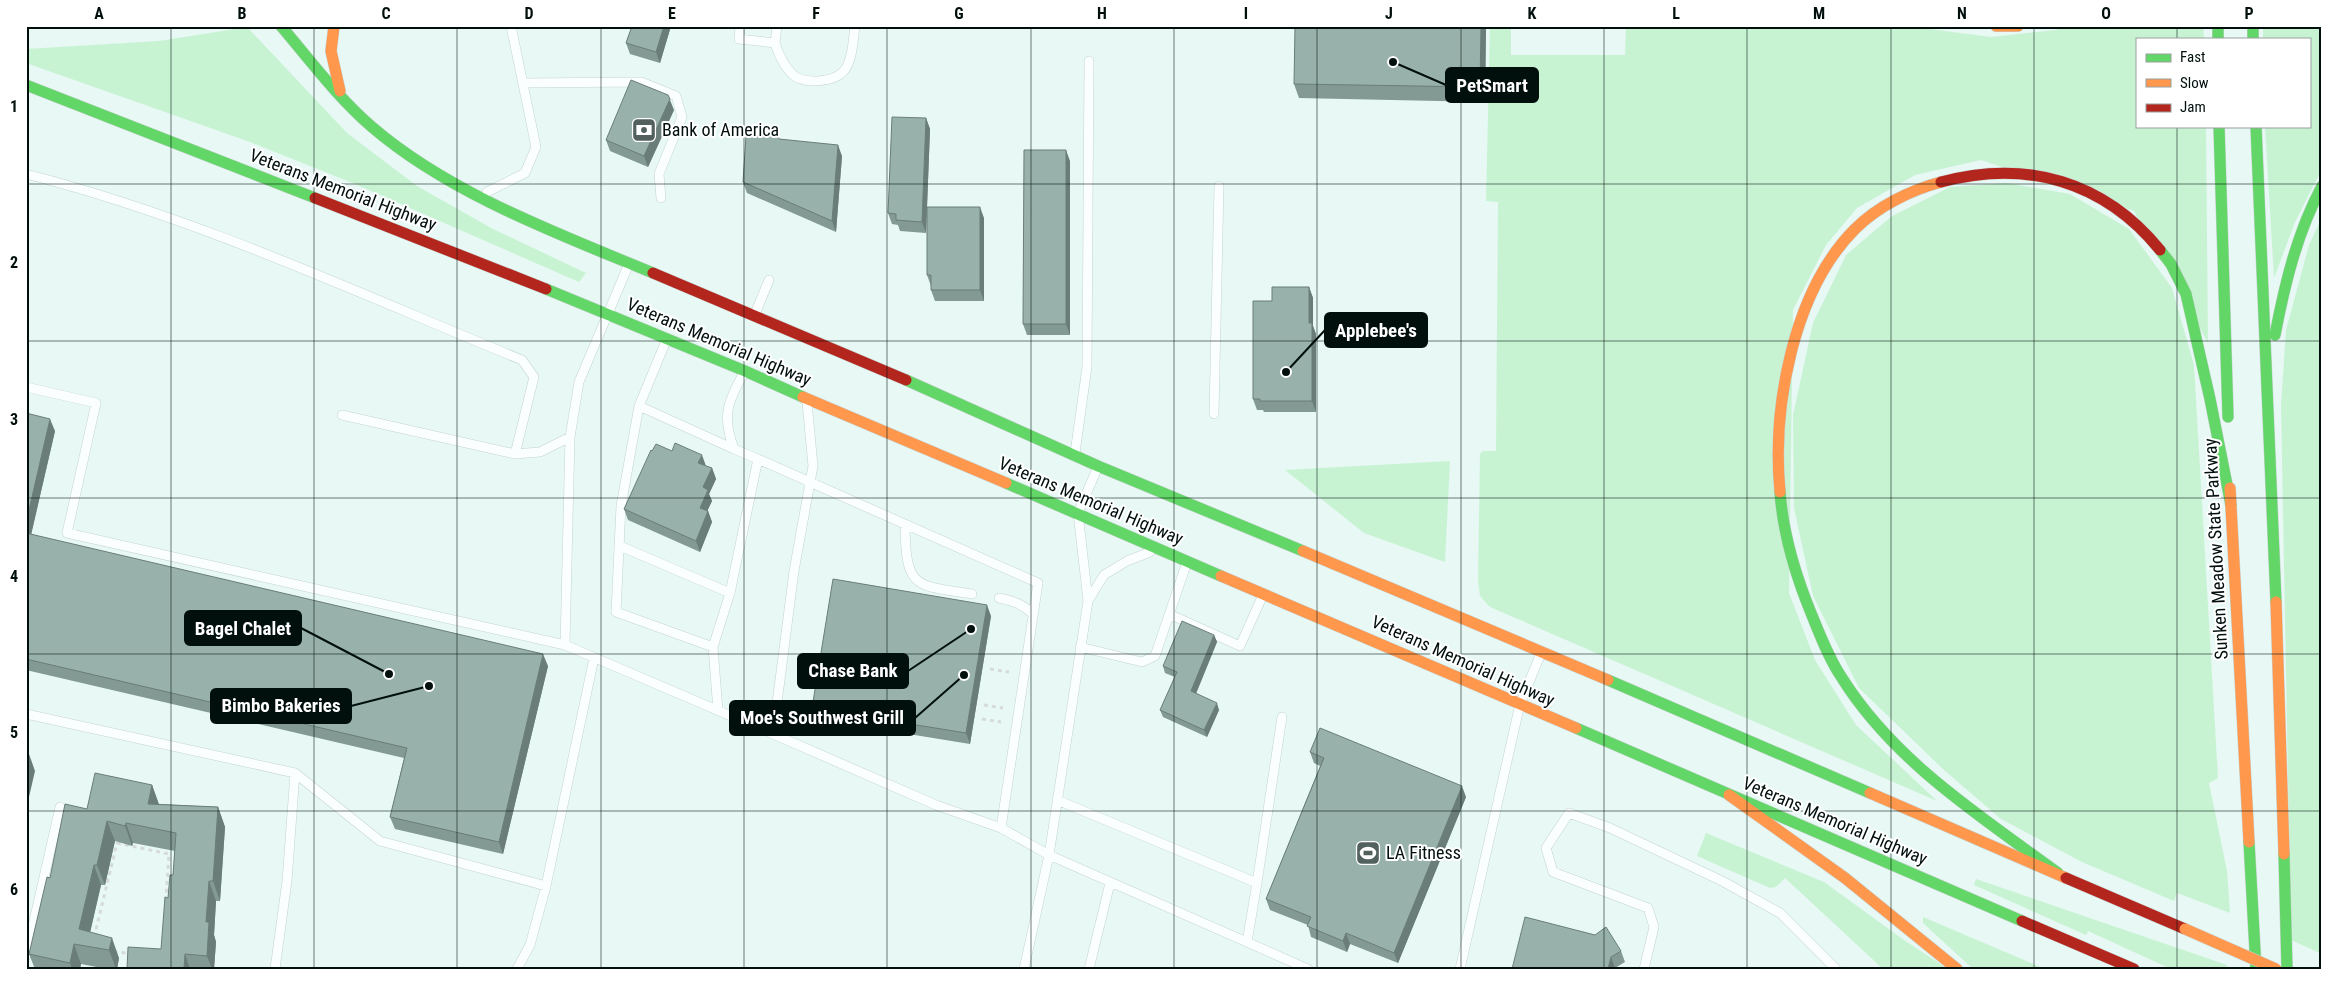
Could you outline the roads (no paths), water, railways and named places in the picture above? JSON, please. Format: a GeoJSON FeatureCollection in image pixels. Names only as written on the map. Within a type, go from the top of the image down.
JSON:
{"type":"FeatureCollection","features":[{"type":"Feature","properties":{"kind":"main road","name":"Veterans Memorial Highway"},"geometry":{"type":"LineString","coordinates":[[281,26],[342,98],[372,127],[410,156],[479,196],[541,226],[961,404],[1098,466],[1542,651],[2276,969]]}},
{"type":"Feature","properties":{"kind":"main road"},"geometry":{"type":"LineString","coordinates":[[334,26],[330,39],[331,62],[342,98]]}},
{"type":"Feature","properties":{"kind":"main road"},"geometry":{"type":"LineString","coordinates":[[1996,26],[2018,26]]}},
{"type":"Feature","properties":{"kind":"main road","name":"Veterans Memorial Highway"},"geometry":{"type":"LineString","coordinates":[[26,85],[607,313],[746,371],[807,400],[1078,513],[1187,562],[2134,969]]}},
{"type":"Feature","properties":{"kind":"main road","name":"Sunken Meadow State Parkway"},"geometry":{"type":"LineString","coordinates":[[2219,128],[2219,195],[2231,505],[2256,969]]}},
{"type":"Feature","properties":{"kind":"main road"},"geometry":{"type":"LineString","coordinates":[[2256,128],[2267,383],[2287,969]]}},
{"type":"Feature","properties":{"kind":"main road"},"geometry":{"type":"LineString","coordinates":[[2058,873],[1973,810],[1887,739],[1842,680],[1796,577],[1786,531],[1779,483],[1780,436],[1787,374],[1802,316],[1823,270],[1856,229],[1891,203],[1936,183],[1995,171],[2054,177],[2099,198],[2131,221],[2160,252],[2182,283],[2209,388],[2231,505]]}},
{"type":"Feature","properties":{"kind":"main road"},"geometry":{"type":"LineString","coordinates":[[2267,383],[2285,279],[2301,231],[2322,186]]}},
{"type":"Feature","properties":{"kind":"main road"},"geometry":{"type":"LineString","coordinates":[[1728,795],[1816,856],[1901,920],[1957,969]]}},
{"type":"Feature","properties":{"kind":"lane"},"geometry":{"type":"LineString","coordinates":[[479,196],[511,182],[525,173],[536,146],[512,26]]}},
{"type":"Feature","properties":{"kind":"lane"},"geometry":{"type":"LineString","coordinates":[[740,26],[738,39],[775,43]]}},
{"type":"Feature","properties":{"kind":"lane"},"geometry":{"type":"LineString","coordinates":[[777,26],[775,43],[782,61],[793,76],[810,80],[827,80],[843,72],[849,62],[855,26]]}},
{"type":"Feature","properties":{"kind":"lane"},"geometry":{"type":"LineString","coordinates":[[1074,455],[1087,367],[1089,61]]}},
{"type":"Feature","properties":{"kind":"lane"},"geometry":{"type":"LineString","coordinates":[[523,83],[641,82],[676,96],[682,117],[659,174],[661,198]]}},
{"type":"Feature","properties":{"kind":"lane"},"geometry":{"type":"LineString","coordinates":[[26,174],[84,189],[200,227],[522,360],[534,377],[515,454]]}},
{"type":"Feature","properties":{"kind":"lane"},"geometry":{"type":"LineString","coordinates":[[1214,414],[1219,186]]}},
{"type":"Feature","properties":{"kind":"lane"},"geometry":{"type":"LineString","coordinates":[[565,645],[570,437],[579,382],[630,263]]}},
{"type":"Feature","properties":{"kind":"lane"},"geometry":{"type":"LineString","coordinates":[[754,316],[769,280]]}},
{"type":"Feature","properties":{"kind":"lane"},"geometry":{"type":"LineString","coordinates":[[667,338],[639,406],[621,506],[616,612],[713,647]]}},
{"type":"Feature","properties":{"kind":"lane"},"geometry":{"type":"LineString","coordinates":[[734,449],[727,428],[730,396],[746,371]]}},
{"type":"Feature","properties":{"kind":"lane"},"geometry":{"type":"LineString","coordinates":[[26,387],[96,404],[67,533],[565,645],[936,805],[1001,828],[1049,855],[1308,969]]}},
{"type":"Feature","properties":{"kind":"lane"},"geometry":{"type":"LineString","coordinates":[[774,734],[794,571],[813,466],[807,400]]}},
{"type":"Feature","properties":{"kind":"lane"},"geometry":{"type":"LineString","coordinates":[[639,406],[1038,583],[1001,828]]}},
{"type":"Feature","properties":{"kind":"lane"},"geometry":{"type":"LineString","coordinates":[[342,415],[515,454],[540,452],[570,437]]}},
{"type":"Feature","properties":{"kind":"lane"},"geometry":{"type":"LineString","coordinates":[[718,710],[713,647],[730,593],[758,459]]}},
{"type":"Feature","properties":{"kind":"lane"},"geometry":{"type":"LineString","coordinates":[[1024,969],[1049,855],[1088,601],[1078,513],[1098,466]]}},
{"type":"Feature","properties":{"kind":"lane"},"geometry":{"type":"LineString","coordinates":[[905,525],[905,557],[909,571],[916,580],[928,587],[972,594]]}},
{"type":"Feature","properties":{"kind":"lane"},"geometry":{"type":"LineString","coordinates":[[620,546],[730,593]]}},
{"type":"Feature","properties":{"kind":"lane"},"geometry":{"type":"LineString","coordinates":[[1088,601],[1104,575],[1127,561],[1158,549]]}},
{"type":"Feature","properties":{"kind":"lane"},"geometry":{"type":"LineString","coordinates":[[1080,647],[1142,662],[1155,656],[1187,562]]}},
{"type":"Feature","properties":{"kind":"lane"},"geometry":{"type":"LineString","coordinates":[[1168,614],[1240,646],[1263,594]]}},
{"type":"Feature","properties":{"kind":"lane"},"geometry":{"type":"LineString","coordinates":[[999,598],[1014,601],[1025,606],[1033,614]]}},
{"type":"Feature","properties":{"kind":"lane"},"geometry":{"type":"LineString","coordinates":[[1460,969],[1520,704],[1542,651]]}},
{"type":"Feature","properties":{"kind":"lane"},"geometry":{"type":"LineString","coordinates":[[517,969],[530,944],[546,886],[594,658]]}},
{"type":"Feature","properties":{"kind":"lane"},"geometry":{"type":"LineString","coordinates":[[26,714],[295,773],[380,841],[546,886]]}},
{"type":"Feature","properties":{"kind":"lane"},"geometry":{"type":"LineString","coordinates":[[1247,942],[1282,717]]}},
{"type":"Feature","properties":{"kind":"lane"},"geometry":{"type":"LineString","coordinates":[[275,969],[287,881],[295,773]]}},
{"type":"Feature","properties":{"kind":"lane"},"geometry":{"type":"LineString","coordinates":[[1057,800],[1257,883]]}},
{"type":"Feature","properties":{"kind":"lane"},"geometry":{"type":"LineString","coordinates":[[26,956],[60,807]]}},
{"type":"Feature","properties":{"kind":"lane"},"geometry":{"type":"LineString","coordinates":[[1644,969],[1654,927],[1648,908],[1552,872],[1546,848],[1569,814],[1610,828],[1722,881],[1780,913],[1836,969]]}},
{"type":"Feature","properties":{"kind":"lane"},"geometry":{"type":"LineString","coordinates":[[1089,969],[1110,883]]}},
{"type":"Feature","properties":{"kind":"place","name":"PetSmart"},"geometry":{"type":"Point","coordinates":[1393,62]}},
{"type":"Feature","properties":{"kind":"place","name":"Bank of America"},"geometry":{"type":"Point","coordinates":[644,130]}},
{"type":"Feature","properties":{"kind":"place","name":"Applebee's"},"geometry":{"type":"Point","coordinates":[1286,372]}},
{"type":"Feature","properties":{"kind":"place","name":"Chase Bank"},"geometry":{"type":"Point","coordinates":[971,629]}},
{"type":"Feature","properties":{"kind":"place","name":"Bagel Chalet"},"geometry":{"type":"Point","coordinates":[389,674]}},
{"type":"Feature","properties":{"kind":"place","name":"Moe's Southwest Grill"},"geometry":{"type":"Point","coordinates":[964,675]}},
{"type":"Feature","properties":{"kind":"place","name":"Bimbo Bakeries"},"geometry":{"type":"Point","coordinates":[429,686]}},
{"type":"Feature","properties":{"kind":"place","name":"LA Fitness"},"geometry":{"type":"Point","coordinates":[1368,853]}}]}
